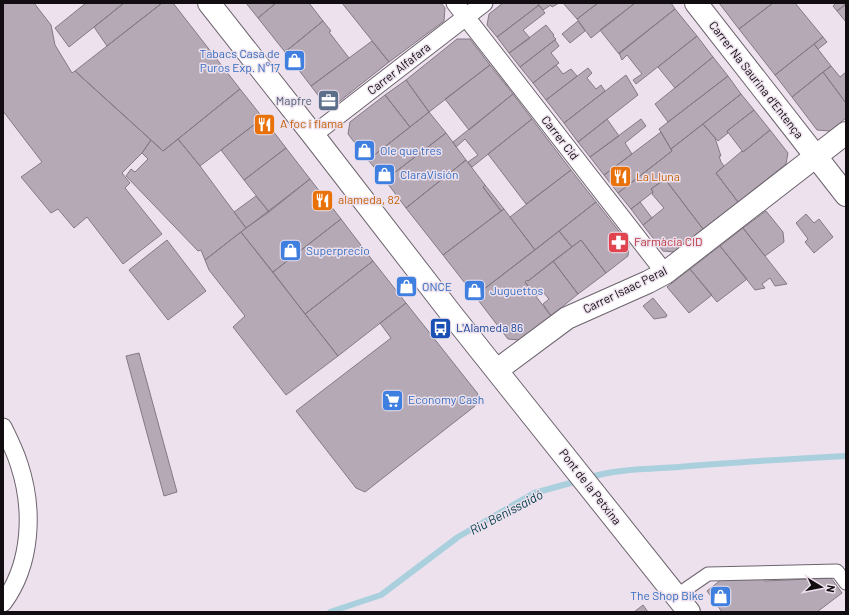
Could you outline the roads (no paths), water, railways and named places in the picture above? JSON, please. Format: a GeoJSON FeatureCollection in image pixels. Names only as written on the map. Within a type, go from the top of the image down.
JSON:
{"type":"FeatureCollection","features":[{"type":"Feature","properties":{"kind":"main road","name":"Pont de la Petxina"},"geometry":{"type":"LineString","coordinates":[[210,3],[454,316],[678,598]]}},
{"type":"Feature","properties":{"kind":"main road","name":"Carrer Na Saurina d'Entença"},"geometry":{"type":"LineString","coordinates":[[696,3],[846,195]]}},
{"type":"Feature","properties":{"kind":"main road","name":"Carrer Isaac Peral"},"geometry":{"type":"LineString","coordinates":[[497,370],[567,318],[665,273],[846,133]]}},
{"type":"Feature","properties":{"kind":"street","name":"Carrer Cid"},"geometry":{"type":"LineString","coordinates":[[456,3],[665,273]]}},
{"type":"Feature","properties":{"kind":"street","name":"Carrer Alfafara"},"geometry":{"type":"LineString","coordinates":[[313,135],[484,3]]}},
{"type":"Feature","properties":{"kind":"street"},"geometry":{"type":"LineString","coordinates":[[3,427],[12,445],[21,471],[27,505],[28,526],[26,546],[21,566],[14,586],[3,603]]}},
{"type":"Feature","properties":{"kind":"street"},"geometry":{"type":"LineString","coordinates":[[678,598],[708,574],[837,571],[846,583]]}},
{"type":"Feature","properties":{"kind":"waterway","name":"Riu Benissaidó"},"geometry":{"type":"LineString","coordinates":[[587,478],[632,470],[846,456]]}},
{"type":"Feature","properties":{"kind":"waterway","name":"Riu Benissaidó"},"geometry":{"type":"LineString","coordinates":[[330,612],[381,595],[458,537],[534,493],[578,481]]}},
{"type":"Feature","properties":{"kind":"place","name":"Tabacs Casa de Puros Exp. N°17"},"geometry":{"type":"Point","coordinates":[295,61]}},
{"type":"Feature","properties":{"kind":"place","name":"Mapfre"},"geometry":{"type":"Point","coordinates":[328,101]}},
{"type":"Feature","properties":{"kind":"place","name":"A foc i flama"},"geometry":{"type":"Point","coordinates":[264,124]}},
{"type":"Feature","properties":{"kind":"place","name":"Ole que tres"},"geometry":{"type":"Point","coordinates":[365,151]}},
{"type":"Feature","properties":{"kind":"place","name":"ClaraVisión"},"geometry":{"type":"Point","coordinates":[385,175]}},
{"type":"Feature","properties":{"kind":"place","name":"La Lluna"},"geometry":{"type":"Point","coordinates":[620,177]}},
{"type":"Feature","properties":{"kind":"place","name":"alameda, 82"},"geometry":{"type":"Point","coordinates":[323,200]}},
{"type":"Feature","properties":{"kind":"place","name":"Farmàcia CID"},"geometry":{"type":"Point","coordinates":[619,242]}},
{"type":"Feature","properties":{"kind":"place","name":"Superprecio"},"geometry":{"type":"Point","coordinates":[290,251]}},
{"type":"Feature","properties":{"kind":"place","name":"ONCE"},"geometry":{"type":"Point","coordinates":[407,287]}},
{"type":"Feature","properties":{"kind":"place","name":"Juguettos"},"geometry":{"type":"Point","coordinates":[475,291]}},
{"type":"Feature","properties":{"kind":"place","name":"L'Alameda 86"},"geometry":{"type":"Point","coordinates":[440,328]}},
{"type":"Feature","properties":{"kind":"place","name":"Economy Cash"},"geometry":{"type":"Point","coordinates":[393,400]}},
{"type":"Feature","properties":{"kind":"place","name":"The Shop Bike"},"geometry":{"type":"Point","coordinates":[720,596]}}]}
